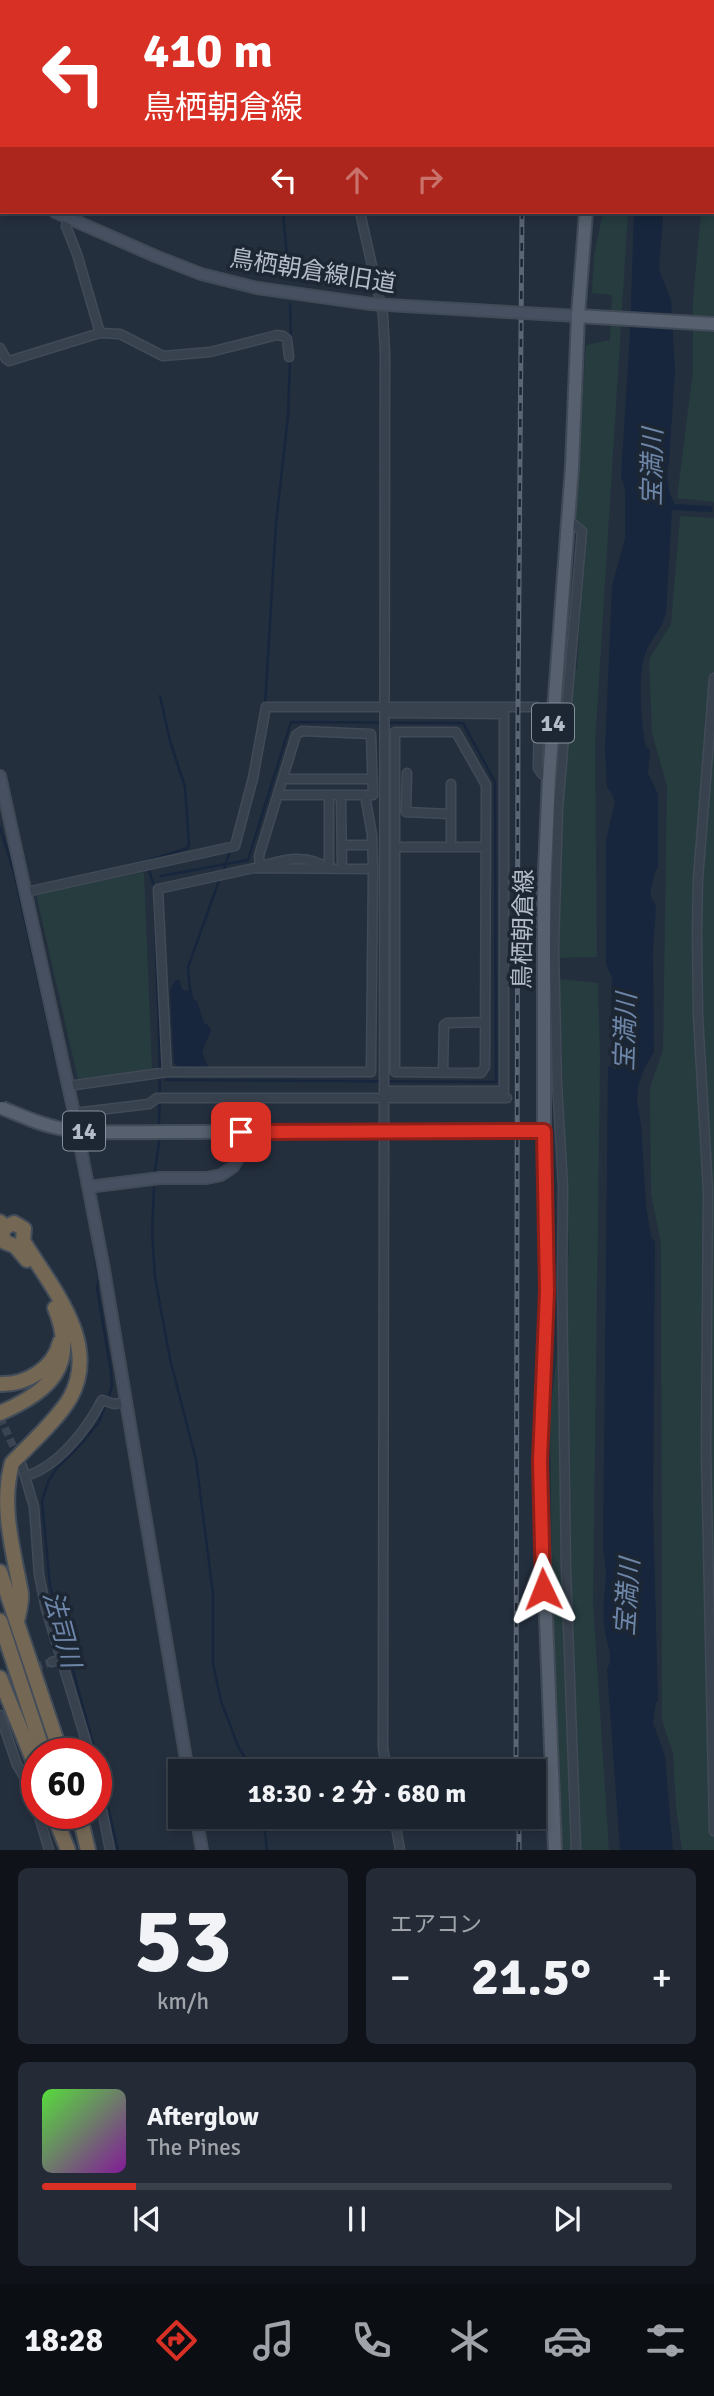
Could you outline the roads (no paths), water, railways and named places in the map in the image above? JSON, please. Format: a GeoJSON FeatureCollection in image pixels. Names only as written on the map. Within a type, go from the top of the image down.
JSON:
{"type":"FeatureCollection","features":[{"type":"Feature","properties":{"kind":"highway"},"geometry":{"type":"LineString","coordinates":[[0,1208],[5,1225],[2,1235],[5,1242],[19,1243]]}},
{"type":"Feature","properties":{"kind":"highway"},"geometry":{"type":"LineString","coordinates":[[17,1621],[22,1596],[2,1523],[2,1489],[12,1463],[61,1411],[78,1380],[80,1346],[71,1321],[60,1302],[19,1243]]}},
{"type":"Feature","properties":{"kind":"highway"},"geometry":{"type":"LineString","coordinates":[[0,1413],[43,1390],[54,1376],[63,1357],[63,1327],[53,1303],[22,1253],[19,1243]]}},
{"type":"Feature","properties":{"kind":"highway"},"geometry":{"type":"LineString","coordinates":[[0,1422],[27,1411],[49,1395],[63,1378],[71,1350],[68,1324],[60,1302]]}},
{"type":"Feature","properties":{"kind":"highway"},"geometry":{"type":"LineString","coordinates":[[0,1384],[19,1383],[34,1376],[58,1349],[63,1327]]}},
{"type":"Feature","properties":{"kind":"highway"},"geometry":{"type":"LineString","coordinates":[[0,1572],[56,1738]]}},
{"type":"Feature","properties":{"kind":"highway"},"geometry":{"type":"LineString","coordinates":[[0,1621],[39,1738]]}},
{"type":"Feature","properties":{"kind":"highway"},"geometry":{"type":"LineString","coordinates":[[0,1678],[24,1738]]}},
{"type":"Feature","properties":{"kind":"highway"},"geometry":{"type":"LineString","coordinates":[[60,1829],[69,1850]]}},
{"type":"Feature","properties":{"kind":"highway"},"geometry":{"type":"LineString","coordinates":[[64,1829],[69,1850]]}},
{"type":"Feature","properties":{"kind":"highway"},"geometry":{"type":"LineString","coordinates":[[83,1829],[88,1850]]}},
{"type":"Feature","properties":{"kind":"main road","name":"鳥栖朝倉線"},"geometry":{"type":"LineString","coordinates":[[555,1850],[540,1461],[547,1291],[537,1131],[549,778],[568,520],[578,316],[583,247],[589,214]]}},
{"type":"Feature","properties":{"kind":"main road"},"geometry":{"type":"LineString","coordinates":[[578,316],[714,324]]}},
{"type":"Feature","properties":{"kind":"main road","name":"14"},"geometry":{"type":"LineString","coordinates":[[1,1107],[32,1121],[62,1129],[95,1132],[537,1131]]}},
{"type":"Feature","properties":{"kind":"street","name":"鳥栖朝倉線旧道"},"geometry":{"type":"LineString","coordinates":[[59,214],[201,274],[257,288],[371,304],[578,316]]}},
{"type":"Feature","properties":{"kind":"street"},"geometry":{"type":"LineString","coordinates":[[360,214],[383,315],[385,354],[384,1124]]}},
{"type":"Feature","properties":{"kind":"street"},"geometry":{"type":"LineString","coordinates":[[68,219],[66,226],[100,333]]}},
{"type":"Feature","properties":{"kind":"street"},"geometry":{"type":"LineString","coordinates":[[0,348],[5,359],[9,361],[100,333],[120,334],[163,356],[210,352],[277,335],[283,336],[288,344],[289,357]]}},
{"type":"Feature","properties":{"kind":"street"},"geometry":{"type":"LineString","coordinates":[[568,520],[582,531],[558,808],[554,948],[563,1187],[565,1542],[576,1850]]}},
{"type":"Feature","properties":{"kind":"street"},"geometry":{"type":"LineString","coordinates":[[714,678],[698,879],[697,932],[698,1015],[708,1191],[706,1451],[714,1831]]}},
{"type":"Feature","properties":{"kind":"street"},"geometry":{"type":"LineString","coordinates":[[26,892],[235,846],[253,778],[266,706],[384,707],[504,713],[504,1091],[157,1098],[149,1104],[74,1113]]}},
{"type":"Feature","properties":{"kind":"street"},"geometry":{"type":"LineString","coordinates":[[393,713],[536,707],[539,713],[538,768],[549,778]]}},
{"type":"Feature","properties":{"kind":"street"},"geometry":{"type":"LineString","coordinates":[[68,1086],[167,1072],[371,1072],[371,734],[302,731],[296,735],[259,856],[260,867]]}},
{"type":"Feature","properties":{"kind":"street"},"geometry":{"type":"LineString","coordinates":[[395,732],[456,732],[486,785],[486,847],[484,1071],[395,1072],[395,732]]}},
{"type":"Feature","properties":{"kind":"street"},"geometry":{"type":"LineString","coordinates":[[407,773],[407,812],[450,814]]}},
{"type":"Feature","properties":{"kind":"street"},"geometry":{"type":"LineString","coordinates":[[0,776],[74,1113],[186,1759]]}},
{"type":"Feature","properties":{"kind":"street"},"geometry":{"type":"LineString","coordinates":[[283,779],[373,779]]}},
{"type":"Feature","properties":{"kind":"street"},"geometry":{"type":"LineString","coordinates":[[451,784],[451,847]]}},
{"type":"Feature","properties":{"kind":"street"},"geometry":{"type":"LineString","coordinates":[[278,795],[396,796]]}},
{"type":"Feature","properties":{"kind":"street"},"geometry":{"type":"LineString","coordinates":[[329,795],[329,869]]}},
{"type":"Feature","properties":{"kind":"street"},"geometry":{"type":"LineString","coordinates":[[341,795],[342,869]]}},
{"type":"Feature","properties":{"kind":"street"},"geometry":{"type":"LineString","coordinates":[[342,845],[372,845]]}},
{"type":"Feature","properties":{"kind":"street"},"geometry":{"type":"LineString","coordinates":[[395,847],[486,847]]}},
{"type":"Feature","properties":{"kind":"street"},"geometry":{"type":"LineString","coordinates":[[167,1072],[158,888],[260,867],[373,869]]}},
{"type":"Feature","properties":{"kind":"street"},"geometry":{"type":"LineString","coordinates":[[443,1073],[444,1025],[485,1022]]}},
{"type":"Feature","properties":{"kind":"street"},"geometry":{"type":"LineString","coordinates":[[384,1094],[507,1098]]}},
{"type":"Feature","properties":{"kind":"street"},"geometry":{"type":"LineString","coordinates":[[88,1187],[160,1178],[207,1178],[220,1175],[233,1167],[239,1157],[241,1132]]}},
{"type":"Feature","properties":{"kind":"street"},"geometry":{"type":"LineString","coordinates":[[384,1141],[385,1759]]}},
{"type":"Feature","properties":{"kind":"street"},"geometry":{"type":"LineString","coordinates":[[26,1476],[46,1466],[86,1429],[102,1400],[114,1404],[126,1402]]}},
{"type":"Feature","properties":{"kind":"street"},"geometry":{"type":"LineString","coordinates":[[22,1466],[34,1507],[39,1575],[46,1609],[85,1738]]}},
{"type":"Feature","properties":{"kind":"street"},"geometry":{"type":"LineString","coordinates":[[708,1566],[714,1586]]}},
{"type":"Feature","properties":{"kind":"street"},"geometry":{"type":"LineString","coordinates":[[52,1662],[62,1658]]}},
{"type":"Feature","properties":{"kind":"street"},"geometry":{"type":"LineString","coordinates":[[0,1715],[21,1772]]}},
{"type":"Feature","properties":{"kind":"street"},"geometry":{"type":"LineString","coordinates":[[43,1829],[49,1850]]}},
{"type":"Feature","properties":{"kind":"street"},"geometry":{"type":"LineString","coordinates":[[106,1829],[110,1850]]}},
{"type":"Feature","properties":{"kind":"street"},"geometry":{"type":"LineString","coordinates":[[198,1829],[202,1850]]}},
{"type":"Feature","properties":{"kind":"street"},"geometry":{"type":"LineString","coordinates":[[396,1829],[400,1850]]}},
{"type":"Feature","properties":{"kind":"water","name":"宝満川"},"geometry":{"type":"Polygon","coordinates":[[[634,214],[662,214],[659,269],[671,300],[675,370],[667,472],[669,490],[675,504],[713,508],[712,512],[672,510],[666,613],[646,652],[641,689],[644,738],[646,747],[650,750],[648,773],[658,794],[658,868],[650,894],[656,906],[653,951],[654,1052],[638,1086],[637,1101],[646,1205],[651,1237],[655,1242],[653,1508],[658,1701],[653,1723],[665,1756],[673,1850],[620,1850],[607,1669],[610,1656],[604,1617],[608,1067],[616,1070],[618,1054],[613,1042],[611,1023],[612,977],[606,964],[606,840],[615,802],[607,787],[605,750],[612,586],[625,539],[625,489],[621,476],[634,214]]]}},
{"type":"Feature","properties":{"kind":"water"},"geometry":{"type":"Polygon","coordinates":[[[175,980],[180,980],[181,988],[185,991],[192,990],[193,999],[197,1001],[204,1023],[211,1031],[202,1052],[208,1067],[178,1066],[174,1063],[170,991],[175,980]]]}},
{"type":"Feature","properties":{"kind":"waterway"},"geometry":{"type":"LineString","coordinates":[[283,214],[289,280]]}},
{"type":"Feature","properties":{"kind":"waterway"},"geometry":{"type":"LineString","coordinates":[[290,304],[291,339]]}},
{"type":"Feature","properties":{"kind":"waterway"},"geometry":{"type":"LineString","coordinates":[[265,706],[276,523],[288,416],[290,360]]}},
{"type":"Feature","properties":{"kind":"waterway"},"geometry":{"type":"LineString","coordinates":[[160,696],[170,741],[185,787],[189,844],[188,848],[146,861],[154,886],[160,1069]]}},
{"type":"Feature","properties":{"kind":"waterway"},"geometry":{"type":"LineString","coordinates":[[161,876],[248,860],[291,722],[463,723],[495,782],[496,1082],[166,1080]]}},
{"type":"Feature","properties":{"kind":"waterway"},"geometry":{"type":"LineString","coordinates":[[0,828],[14,872],[71,1126]]}},
{"type":"Feature","properties":{"kind":"waterway"},"geometry":{"type":"LineString","coordinates":[[223,872],[231,848]]}},
{"type":"Feature","properties":{"kind":"waterway"},"geometry":{"type":"LineString","coordinates":[[190,991],[188,967],[220,878]]}},
{"type":"Feature","properties":{"kind":"waterway"},"geometry":{"type":"LineString","coordinates":[[159,1129],[160,1076]]}},
{"type":"Feature","properties":{"kind":"waterway"},"geometry":{"type":"LineString","coordinates":[[155,1171],[160,1135]]}},
{"type":"Feature","properties":{"kind":"waterway"},"geometry":{"type":"LineString","coordinates":[[154,1188],[152,1233],[155,1277],[170,1359],[196,1460],[213,1594],[213,1664],[221,1701],[246,1759]]}},
{"type":"Feature","properties":{"kind":"waterway"},"geometry":{"type":"LineString","coordinates":[[91,1228],[112,1385],[99,1422],[56,1469],[48,1482],[42,1501],[50,1586],[92,1738]]}},
{"type":"Feature","properties":{"kind":"waterway","name":"法司川"},"geometry":{"type":"LineString","coordinates":[[112,1824],[118,1850]]}},
{"type":"Feature","properties":{"kind":"waterway"},"geometry":{"type":"LineString","coordinates":[[265,1829],[267,1850]]}},
{"type":"Feature","properties":{"kind":"tunnel"},"geometry":{"type":"LineString","coordinates":[[0,1417],[19,1459]]}},
{"type":"Feature","properties":{"kind":"tunnel"},"geometry":{"type":"LineString","coordinates":[[0,1678],[52,1662]]}},
{"type":"Feature","properties":{"kind":"railway"},"geometry":{"type":"LineString","coordinates":[[516,1759],[522,214]]}},
{"type":"Feature","properties":{"kind":"railway"},"geometry":{"type":"LineString","coordinates":[[519,1829],[519,1850]]}}]}
